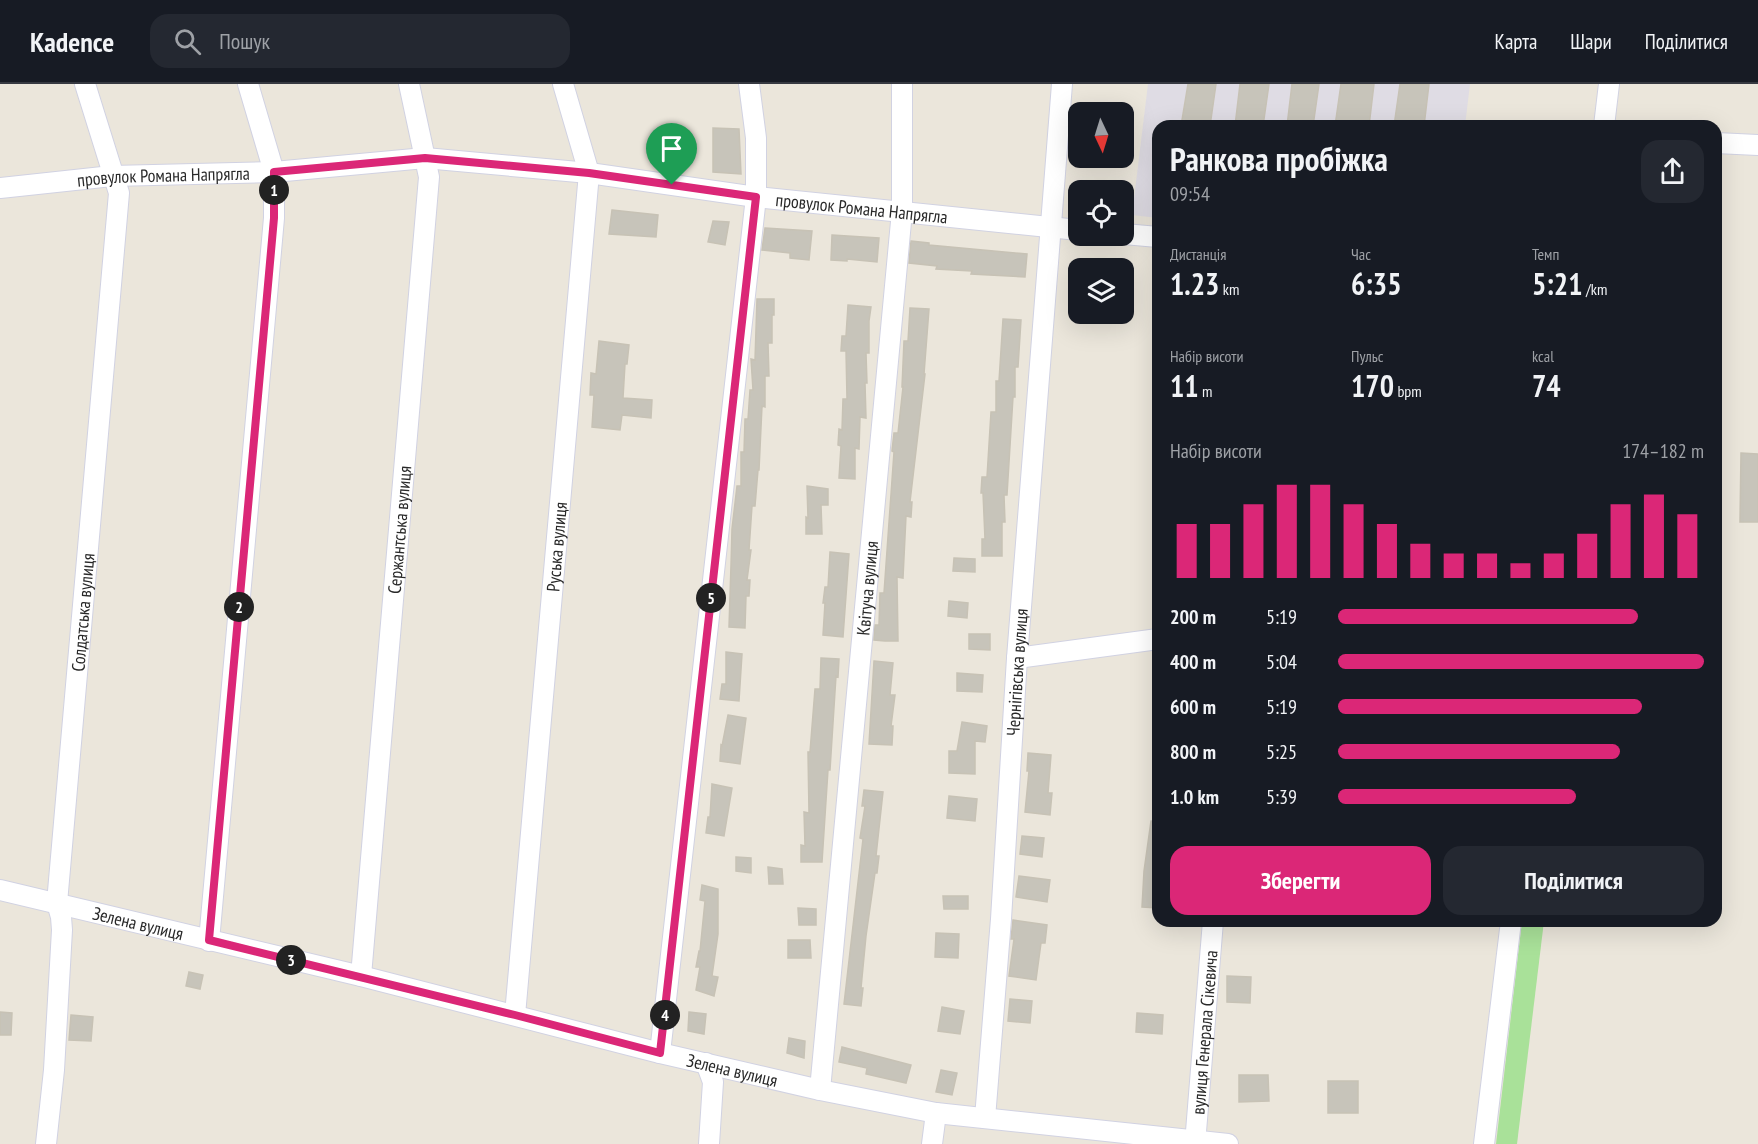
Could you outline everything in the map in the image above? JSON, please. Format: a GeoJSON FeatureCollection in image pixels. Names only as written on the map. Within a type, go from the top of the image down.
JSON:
{"type":"FeatureCollection","features":[{"type":"Feature","properties":{"kind":"street","name":"Солдатська вулиця"},"geometry":{"type":"LineString","coordinates":[[46,1144],[54,1071],[62,930],[57,903],[119,194],[85,84]]}},
{"type":"Feature","properties":{"kind":"street"},"geometry":{"type":"LineString","coordinates":[[209,940],[274,218],[274,172],[248,84]]}},
{"type":"Feature","properties":{"kind":"street","name":"Сержантська вулиця"},"geometry":{"type":"LineString","coordinates":[[361,976],[429,177],[409,84]]}},
{"type":"Feature","properties":{"kind":"street","name":"Руська вулиця"},"geometry":{"type":"LineString","coordinates":[[515,1015],[589,173],[563,84]]}},
{"type":"Feature","properties":{"kind":"street"},"geometry":{"type":"LineString","coordinates":[[660,1053],[756,197],[756,138],[749,84]]}},
{"type":"Feature","properties":{"kind":"street","name":"Квітуча вулиця"},"geometry":{"type":"LineString","coordinates":[[820,1090],[902,211],[902,84]]}},
{"type":"Feature","properties":{"kind":"street","name":"Чернігівська вулиця"},"geometry":{"type":"LineString","coordinates":[[985,1118],[1001,919],[1017,658],[1062,84]]}},
{"type":"Feature","properties":{"kind":"street"},"geometry":{"type":"LineString","coordinates":[[1605,120],[1609,84]]}},
{"type":"Feature","properties":{"kind":"street"},"geometry":{"type":"LineString","coordinates":[[1722,143],[1758,145]]}},
{"type":"Feature","properties":{"kind":"street","name":"провулок Романа Напрягла"},"geometry":{"type":"LineString","coordinates":[[0,188],[112,176],[274,172],[425,158],[589,173],[756,197],[1068,229]]}},
{"type":"Feature","properties":{"kind":"street"},"geometry":{"type":"LineString","coordinates":[[1134,235],[1152,236]]}},
{"type":"Feature","properties":{"kind":"street"},"geometry":{"type":"LineString","coordinates":[[1017,658],[1152,640]]}},
{"type":"Feature","properties":{"kind":"street","name":"Зелена вулиця"},"geometry":{"type":"LineString","coordinates":[[0,890],[361,976],[660,1053],[820,1090],[936,1113],[1228,1144]]}},
{"type":"Feature","properties":{"kind":"street","name":"вулиця Генерала Сікевича"},"geometry":{"type":"LineString","coordinates":[[1196,1142],[1214,927]]}},
{"type":"Feature","properties":{"kind":"street"},"geometry":{"type":"LineString","coordinates":[[1484,1144],[1510,927]]}},
{"type":"Feature","properties":{"kind":"street"},"geometry":{"type":"LineString","coordinates":[[706,1063],[713,1083],[709,1144]]}},
{"type":"Feature","properties":{"kind":"street"},"geometry":{"type":"LineString","coordinates":[[932,1144],[936,1113]]}},
{"type":"Feature","properties":{"kind":"shaded area"},"geometry":{"type":"Polygon","coordinates":[[[1148,84],[1470,84],[1466,120],[1152,120],[1152,217],[1134,215],[1148,84]]]}},
{"type":"Feature","properties":{"kind":"green space"},"geometry":{"type":"Polygon","coordinates":[[[1521,927],[1543,927],[1517,1144],[1496,1144],[1521,927]]]}},
{"type":"Feature","properties":{"kind":"building"},"geometry":{"type":"Polygon","coordinates":[[[1188,84],[1216,84],[1211,120],[1182,120],[1188,84]]]}},
{"type":"Feature","properties":{"kind":"building"},"geometry":{"type":"Polygon","coordinates":[[[1240,84],[1269,84],[1264,120],[1236,120],[1240,84]]]}},
{"type":"Feature","properties":{"kind":"building"},"geometry":{"type":"Polygon","coordinates":[[[1292,84],[1319,84],[1314,120],[1288,120],[1292,84]]]}},
{"type":"Feature","properties":{"kind":"building"},"geometry":{"type":"Polygon","coordinates":[[[1341,84],[1374,84],[1370,120],[1336,120],[1341,84]]]}},
{"type":"Feature","properties":{"kind":"building"},"geometry":{"type":"Polygon","coordinates":[[[1400,84],[1429,84],[1425,120],[1395,120],[1400,84]]]}},
{"type":"Feature","properties":{"kind":"building"},"geometry":{"type":"Polygon","coordinates":[[[713,128],[739,129],[741,174],[713,172],[713,128]]]}},
{"type":"Feature","properties":{"kind":"building"},"geometry":{"type":"Polygon","coordinates":[[[612,210],[658,215],[656,237],[609,234],[612,210]]]}},
{"type":"Feature","properties":{"kind":"building"},"geometry":{"type":"Polygon","coordinates":[[[713,221],[729,222],[725,245],[708,242],[713,221]]]}},
{"type":"Feature","properties":{"kind":"building"},"geometry":{"type":"Polygon","coordinates":[[[765,228],[812,231],[809,260],[790,258],[790,253],[762,250],[765,228]]]}},
{"type":"Feature","properties":{"kind":"building"},"geometry":{"type":"Polygon","coordinates":[[[832,235],[879,238],[877,262],[831,260],[832,235]]]}},
{"type":"Feature","properties":{"kind":"building"},"geometry":{"type":"Polygon","coordinates":[[[911,241],[929,243],[929,245],[1027,254],[1025,277],[971,274],[972,271],[936,269],[937,266],[909,263],[911,241]]]}},
{"type":"Feature","properties":{"kind":"building"},"geometry":{"type":"Polygon","coordinates":[[[757,299],[774,299],[774,315],[772,315],[772,343],[768,343],[769,376],[765,376],[765,407],[762,406],[755,506],[752,506],[749,550],[751,550],[747,580],[750,580],[749,596],[746,596],[745,628],[729,627],[732,529],[737,486],[741,486],[741,452],[744,452],[745,419],[748,419],[750,390],[753,390],[751,359],[755,360],[757,299]]]}},
{"type":"Feature","properties":{"kind":"building"},"geometry":{"type":"Polygon","coordinates":[[[848,305],[871,307],[869,353],[866,353],[866,418],[860,417],[859,449],[855,448],[855,479],[839,478],[841,446],[838,445],[839,429],[842,430],[843,399],[847,399],[846,351],[841,351],[842,336],[846,336],[848,305]]]}},
{"type":"Feature","properties":{"kind":"building"},"geometry":{"type":"Polygon","coordinates":[[[910,308],[929,309],[925,374],[910,502],[912,502],[911,517],[906,516],[903,578],[897,577],[898,641],[874,640],[875,625],[879,625],[880,593],[884,593],[894,452],[892,451],[894,433],[898,433],[903,387],[904,341],[908,341],[910,308]]]}},
{"type":"Feature","properties":{"kind":"building"},"geometry":{"type":"Polygon","coordinates":[[[1003,319],[1021,320],[1018,367],[1015,367],[1015,397],[1013,397],[1007,495],[1004,495],[1005,522],[1002,522],[1002,556],[982,556],[982,539],[985,539],[982,477],[987,477],[991,412],[996,412],[996,381],[999,381],[1003,319]]]}},
{"type":"Feature","properties":{"kind":"building"},"geometry":{"type":"Polygon","coordinates":[[[599,341],[629,345],[627,364],[625,364],[623,398],[652,400],[651,418],[622,415],[620,430],[592,427],[594,395],[590,395],[591,373],[596,374],[599,341]]]}},
{"type":"Feature","properties":{"kind":"building"},"geometry":{"type":"Polygon","coordinates":[[[1741,453],[1758,454],[1758,522],[1740,522],[1741,453]]]}},
{"type":"Feature","properties":{"kind":"building"},"geometry":{"type":"Polygon","coordinates":[[[807,486],[828,489],[828,505],[821,505],[822,534],[806,534],[807,486]]]}},
{"type":"Feature","properties":{"kind":"building"},"geometry":{"type":"Polygon","coordinates":[[[830,552],[849,554],[843,637],[823,635],[825,603],[823,603],[825,587],[828,587],[830,552]]]}},
{"type":"Feature","properties":{"kind":"building"},"geometry":{"type":"Polygon","coordinates":[[[954,558],[975,559],[975,572],[953,571],[954,558]]]}},
{"type":"Feature","properties":{"kind":"building"},"geometry":{"type":"Polygon","coordinates":[[[949,601],[968,603],[967,618],[948,616],[949,601]]]}},
{"type":"Feature","properties":{"kind":"building"},"geometry":{"type":"Polygon","coordinates":[[[969,634],[990,634],[990,650],[969,649],[969,634]]]}},
{"type":"Feature","properties":{"kind":"building"},"geometry":{"type":"Polygon","coordinates":[[[726,652],[742,654],[739,701],[720,699],[722,684],[726,684],[726,652]]]}},
{"type":"Feature","properties":{"kind":"building"},"geometry":{"type":"Polygon","coordinates":[[[821,658],[839,659],[822,862],[801,862],[801,845],[805,846],[804,812],[809,813],[808,752],[810,752],[815,689],[820,689],[821,658]]]}},
{"type":"Feature","properties":{"kind":"building"},"geometry":{"type":"Polygon","coordinates":[[[874,661],[893,663],[890,695],[895,695],[891,726],[893,726],[892,745],[869,744],[874,661]]]}},
{"type":"Feature","properties":{"kind":"building"},"geometry":{"type":"Polygon","coordinates":[[[957,673],[983,675],[982,692],[957,691],[957,673]]]}},
{"type":"Feature","properties":{"kind":"building"},"geometry":{"type":"Polygon","coordinates":[[[728,715],[746,718],[740,764],[720,761],[728,715]]]}},
{"type":"Feature","properties":{"kind":"building"},"geometry":{"type":"Polygon","coordinates":[[[962,722],[987,726],[985,742],[975,741],[975,774],[949,773],[949,751],[957,751],[962,722]]]}},
{"type":"Feature","properties":{"kind":"building"},"geometry":{"type":"Polygon","coordinates":[[[1028,753],[1051,755],[1048,793],[1052,793],[1050,815],[1025,812],[1029,771],[1027,771],[1028,753]]]}},
{"type":"Feature","properties":{"kind":"building"},"geometry":{"type":"Polygon","coordinates":[[[712,784],[732,788],[724,836],[706,833],[708,817],[710,817],[712,784]]]}},
{"type":"Feature","properties":{"kind":"building"},"geometry":{"type":"Polygon","coordinates":[[[864,790],[883,792],[876,856],[879,856],[866,936],[861,1006],[844,1004],[863,839],[860,838],[865,806],[862,806],[864,790]]]}},
{"type":"Feature","properties":{"kind":"building"},"geometry":{"type":"Polygon","coordinates":[[[949,796],[977,799],[975,821],[947,818],[949,796]]]}},
{"type":"Feature","properties":{"kind":"building"},"geometry":{"type":"Polygon","coordinates":[[[1152,821],[1152,908],[1142,907],[1144,871],[1152,821]]]}},
{"type":"Feature","properties":{"kind":"building"},"geometry":{"type":"Polygon","coordinates":[[[1022,836],[1044,838],[1042,857],[1020,854],[1022,836]]]}},
{"type":"Feature","properties":{"kind":"building"},"geometry":{"type":"Polygon","coordinates":[[[736,857],[751,858],[751,873],[736,871],[736,857]]]}},
{"type":"Feature","properties":{"kind":"building"},"geometry":{"type":"Polygon","coordinates":[[[768,867],[782,869],[783,884],[769,884],[768,867]]]}},
{"type":"Feature","properties":{"kind":"building"},"geometry":{"type":"Polygon","coordinates":[[[1019,876],[1050,880],[1047,902],[1016,897],[1019,876]]]}},
{"type":"Feature","properties":{"kind":"building"},"geometry":{"type":"Polygon","coordinates":[[[702,885],[718,889],[718,934],[712,976],[718,977],[714,996],[696,990],[700,967],[696,967],[700,951],[705,901],[700,900],[702,885]]]}},
{"type":"Feature","properties":{"kind":"building"},"geometry":{"type":"Polygon","coordinates":[[[943,896],[968,896],[968,909],[944,909],[943,896]]]}},
{"type":"Feature","properties":{"kind":"building"},"geometry":{"type":"Polygon","coordinates":[[[798,908],[816,909],[816,925],[799,925],[798,908]]]}},
{"type":"Feature","properties":{"kind":"building"},"geometry":{"type":"Polygon","coordinates":[[[1013,920],[1047,925],[1045,943],[1041,943],[1036,980],[1009,976],[1014,939],[1011,939],[1013,920]]]}},
{"type":"Feature","properties":{"kind":"building"},"geometry":{"type":"Polygon","coordinates":[[[936,933],[959,934],[958,958],[935,957],[936,933]]]}},
{"type":"Feature","properties":{"kind":"building"},"geometry":{"type":"Polygon","coordinates":[[[788,940],[810,940],[811,958],[788,958],[788,940]]]}},
{"type":"Feature","properties":{"kind":"building"},"geometry":{"type":"Polygon","coordinates":[[[189,972],[203,975],[200,989],[186,986],[189,972]]]}},
{"type":"Feature","properties":{"kind":"building"},"geometry":{"type":"Polygon","coordinates":[[[1227,976],[1251,977],[1250,1003],[1227,1002],[1227,976]]]}},
{"type":"Feature","properties":{"kind":"building"},"geometry":{"type":"Polygon","coordinates":[[[1010,999],[1032,1001],[1030,1023],[1008,1021],[1010,999]]]}},
{"type":"Feature","properties":{"kind":"building"},"geometry":{"type":"Polygon","coordinates":[[[942,1007],[964,1011],[960,1034],[938,1031],[942,1007]]]}},
{"type":"Feature","properties":{"kind":"building"},"geometry":{"type":"Polygon","coordinates":[[[0,1012],[12,1013],[11,1035],[0,1035],[0,1012]]]}},
{"type":"Feature","properties":{"kind":"building"},"geometry":{"type":"Polygon","coordinates":[[[689,1012],[706,1014],[704,1034],[688,1031],[689,1012]]]}},
{"type":"Feature","properties":{"kind":"building"},"geometry":{"type":"Polygon","coordinates":[[[1137,1013],[1163,1015],[1162,1034],[1136,1032],[1137,1013]]]}},
{"type":"Feature","properties":{"kind":"building"},"geometry":{"type":"Polygon","coordinates":[[[71,1015],[93,1017],[91,1041],[69,1040],[71,1015]]]}},
{"type":"Feature","properties":{"kind":"building"},"geometry":{"type":"Polygon","coordinates":[[[789,1038],[805,1041],[804,1058],[787,1053],[789,1038]]]}},
{"type":"Feature","properties":{"kind":"building"},"geometry":{"type":"Polygon","coordinates":[[[842,1047],[911,1065],[906,1083],[866,1074],[867,1068],[839,1062],[842,1047]]]}},
{"type":"Feature","properties":{"kind":"building"},"geometry":{"type":"Polygon","coordinates":[[[941,1070],[957,1073],[952,1095],[936,1092],[941,1070]]]}},
{"type":"Feature","properties":{"kind":"building"},"geometry":{"type":"Polygon","coordinates":[[[1239,1075],[1268,1075],[1269,1101],[1239,1102],[1239,1075]]]}},
{"type":"Feature","properties":{"kind":"building"},"geometry":{"type":"Polygon","coordinates":[[[1328,1081],[1358,1081],[1358,1113],[1328,1113],[1328,1081]]]}},
{"type":"Feature","properties":{"kind":"route"},"geometry":{"type":"LineString","coordinates":[[425,158],[589,173],[672,185],[756,197],[660,1053],[361,976],[209,940],[274,218],[274,172],[425,158]]}}]}
